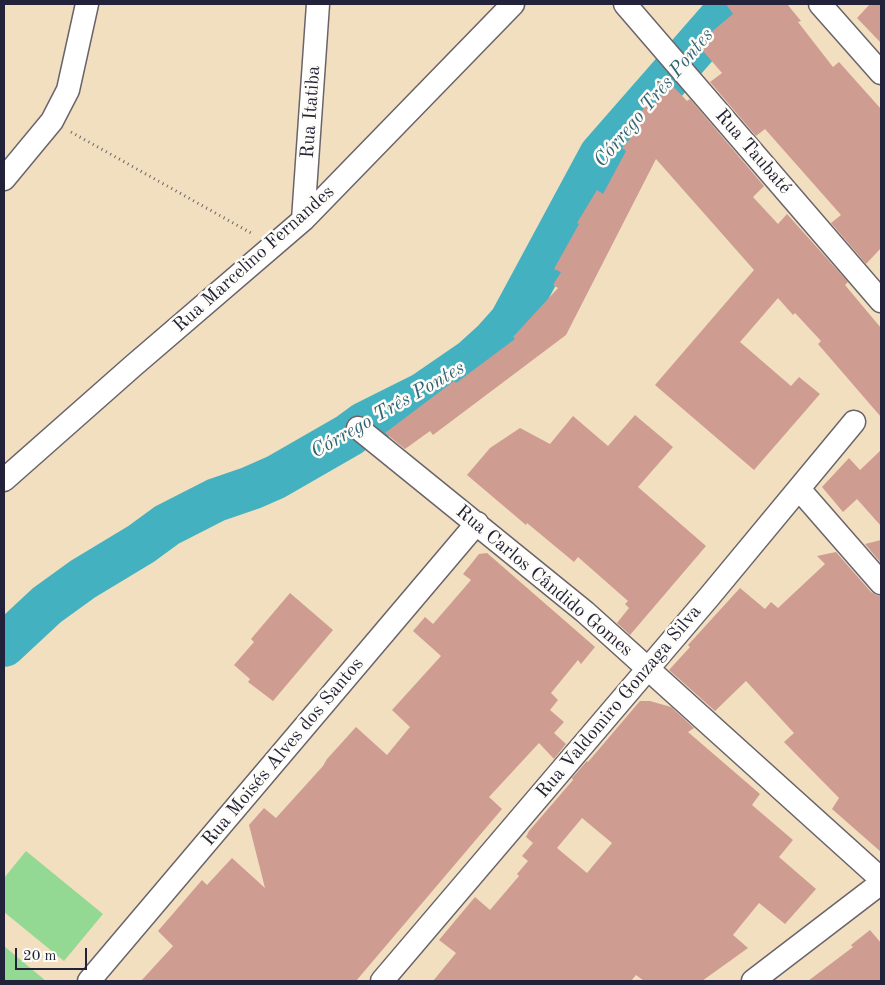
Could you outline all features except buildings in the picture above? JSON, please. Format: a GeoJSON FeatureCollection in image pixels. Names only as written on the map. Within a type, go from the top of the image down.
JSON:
{"type":"FeatureCollection","features":[{"type":"Feature","properties":{"kind":"street"},"geometry":{"type":"LineString","coordinates":[[4,179],[52,121],[68,90],[86,4]]}},
{"type":"Feature","properties":{"kind":"street","name":"Rua Itatiba"},"geometry":{"type":"LineString","coordinates":[[303,220],[318,4]]}},
{"type":"Feature","properties":{"kind":"street","name":"Rua Marcelino Fernandes"},"geometry":{"type":"LineString","coordinates":[[4,480],[303,220],[513,4]]}},
{"type":"Feature","properties":{"kind":"street","name":"Rua Taubaté"},"geometry":{"type":"LineString","coordinates":[[625,4],[881,301]]}},
{"type":"Feature","properties":{"kind":"street"},"geometry":{"type":"LineString","coordinates":[[820,4],[881,73]]}},
{"type":"Feature","properties":{"kind":"street","name":"Rua Valdomiro Gonzaga Silva"},"geometry":{"type":"LineString","coordinates":[[382,981],[854,422]]}},
{"type":"Feature","properties":{"kind":"street","name":"Rua Carlos Cândido Gomes"},"geometry":{"type":"LineString","coordinates":[[358,428],[585,612],[881,881]]}},
{"type":"Feature","properties":{"kind":"street"},"geometry":{"type":"LineString","coordinates":[[799,489],[881,583]]}},
{"type":"Feature","properties":{"kind":"street","name":"Rua Moisés Alves dos Santos"},"geometry":{"type":"LineString","coordinates":[[89,981],[476,523]]}},
{"type":"Feature","properties":{"kind":"street"},"geometry":{"type":"LineString","coordinates":[[754,981],[881,881]]}},
{"type":"Feature","properties":{"kind":"path"},"geometry":{"type":"LineString","coordinates":[[52,121],[274,245]]}},
{"type":"Feature","properties":{"kind":"green space"},"geometry":{"type":"Polygon","coordinates":[[[26,851],[103,914],[64,961],[4,912],[4,878],[26,851]]]}},
{"type":"Feature","properties":{"kind":"green space"},"geometry":{"type":"Polygon","coordinates":[[[4,946],[46,981],[4,981],[4,946]]]}},
{"type":"Feature","properties":{"kind":"waterway","name":"Córrego Três Pontes"},"geometry":{"type":"LineString","coordinates":[[4,645],[47,605],[83,579],[141,544],[167,525],[216,500],[276,477],[349,435],[364,424],[424,394],[472,361],[511,322],[601,155],[733,4]]}}]}
